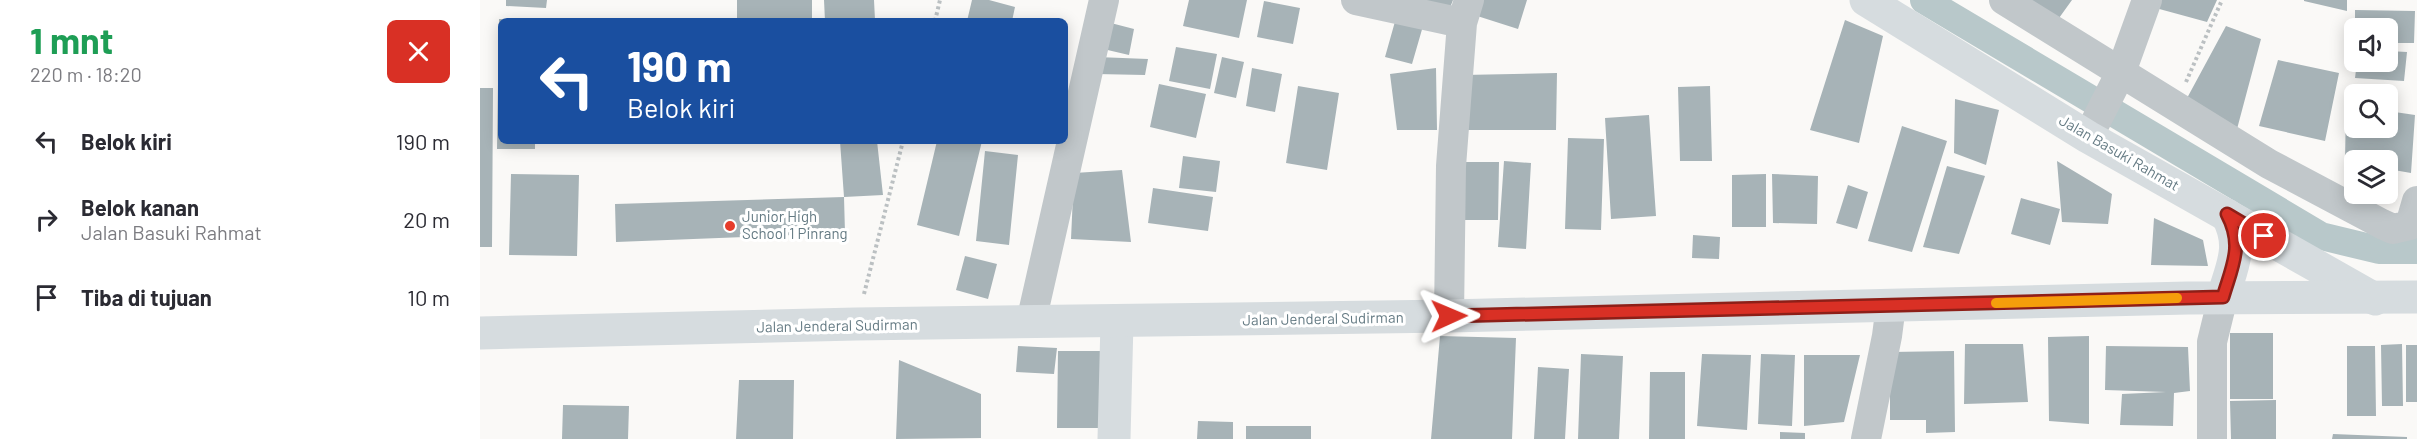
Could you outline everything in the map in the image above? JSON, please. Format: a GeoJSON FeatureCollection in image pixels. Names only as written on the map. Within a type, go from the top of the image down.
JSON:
{"type":"FeatureCollection","features":[{"type":"Feature","properties":{"kind":"main road","name":"Jalan Basuki Rahmat"},"geometry":{"type":"LineString","coordinates":[[1866,0],[2094,127],[2227,214],[2375,299]]}},
{"type":"Feature","properties":{"kind":"main road"},"geometry":{"type":"LineString","coordinates":[[2223,297],[2235,260],[2237,239],[2227,214]]}},
{"type":"Feature","properties":{"kind":"main road","name":"Jalan Jenderal Sudirman"},"geometry":{"type":"LineString","coordinates":[[480,333],[856,324],[1449,316],[2223,297],[2375,299],[2417,297]]}},
{"type":"Feature","properties":{"kind":"main road"},"geometry":{"type":"LineString","coordinates":[[1114,439],[1117,322]]}},
{"type":"Feature","properties":{"kind":"street"},"geometry":{"type":"LineString","coordinates":[[1031,322],[1104,0]]}},
{"type":"Feature","properties":{"kind":"street"},"geometry":{"type":"LineString","coordinates":[[1356,0],[1466,12],[1451,166],[1449,316]]}},
{"type":"Feature","properties":{"kind":"street"},"geometry":{"type":"LineString","coordinates":[[2004,0],[2269,164],[2393,228],[2410,225],[2417,201]]}},
{"type":"Feature","properties":{"kind":"street"},"geometry":{"type":"LineString","coordinates":[[2094,127],[2121,72],[2147,0]]}},
{"type":"Feature","properties":{"kind":"street"},"geometry":{"type":"LineString","coordinates":[[2212,439],[2212,342],[2223,297]]}},
{"type":"Feature","properties":{"kind":"street"},"geometry":{"type":"LineString","coordinates":[[1866,439],[1891,306]]}},
{"type":"Feature","properties":{"kind":"path"},"geometry":{"type":"LineString","coordinates":[[935,18],[940,0]]}},
{"type":"Feature","properties":{"kind":"path"},"geometry":{"type":"LineString","coordinates":[[2175,107],[2222,0]]}},
{"type":"Feature","properties":{"kind":"path"},"geometry":{"type":"LineString","coordinates":[[856,324],[902,144]]}},
{"type":"Feature","properties":{"kind":"building"},"geometry":{"type":"Polygon","coordinates":[[[506,0],[547,0],[546,8],[506,6],[506,0]]]}},
{"type":"Feature","properties":{"kind":"building"},"geometry":{"type":"Polygon","coordinates":[[[737,0],[812,0],[812,18],[737,18],[737,0]]]}},
{"type":"Feature","properties":{"kind":"building"},"geometry":{"type":"Polygon","coordinates":[[[824,0],[874,0],[875,18],[825,18],[824,0]]]}},
{"type":"Feature","properties":{"kind":"building"},"geometry":{"type":"Polygon","coordinates":[[[972,0],[989,0],[1015,7],[1013,18],[968,18],[972,0]]]}},
{"type":"Feature","properties":{"kind":"building"},"geometry":{"type":"Polygon","coordinates":[[[1189,0],[1247,0],[1239,38],[1183,26],[1189,0]]]}},
{"type":"Feature","properties":{"kind":"building"},"geometry":{"type":"Polygon","coordinates":[[[1412,0],[1453,0],[1448,13],[1412,0]]]}},
{"type":"Feature","properties":{"kind":"building"},"geometry":{"type":"Polygon","coordinates":[[[1475,0],[1527,0],[1518,29],[1471,14],[1475,0]]]}},
{"type":"Feature","properties":{"kind":"building"},"geometry":{"type":"Polygon","coordinates":[[[2017,0],[2072,0],[2054,25],[2017,0]]]}},
{"type":"Feature","properties":{"kind":"building"},"geometry":{"type":"Polygon","coordinates":[[[2155,0],[2217,0],[2207,22],[2152,7],[2155,0]]]}},
{"type":"Feature","properties":{"kind":"building"},"geometry":{"type":"Polygon","coordinates":[[[2347,0],[2347,11],[2304,1],[2347,0]]]}},
{"type":"Feature","properties":{"kind":"building"},"geometry":{"type":"Polygon","coordinates":[[[1264,1],[1300,8],[1293,44],[1257,37],[1264,1]]]}},
{"type":"Feature","properties":{"kind":"building"},"geometry":{"type":"Polygon","coordinates":[[[2355,10],[2415,11],[2414,43],[2398,43],[2398,18],[2355,18],[2355,10]]]}},
{"type":"Feature","properties":{"kind":"building"},"geometry":{"type":"Polygon","coordinates":[[[1396,18],[1423,26],[1412,64],[1385,57],[1396,18]]]}},
{"type":"Feature","properties":{"kind":"building"},"geometry":{"type":"Polygon","coordinates":[[[1845,20],[1883,36],[1859,143],[1810,130],[1845,20]]]}},
{"type":"Feature","properties":{"kind":"building"},"geometry":{"type":"Polygon","coordinates":[[[1107,22],[1134,29],[1129,55],[1099,48],[1107,22]]]}},
{"type":"Feature","properties":{"kind":"building"},"geometry":{"type":"Polygon","coordinates":[[[2226,26],[2261,39],[2237,129],[2186,100],[2226,26]]]}},
{"type":"Feature","properties":{"kind":"building"},"geometry":{"type":"Polygon","coordinates":[[[1176,47],[1217,54],[1210,89],[1169,81],[1176,47]]]}},
{"type":"Feature","properties":{"kind":"building"},"geometry":{"type":"Polygon","coordinates":[[[2398,52],[2407,52],[2404,81],[2355,78],[2356,72],[2398,72],[2398,52]]]}},
{"type":"Feature","properties":{"kind":"building"},"geometry":{"type":"Polygon","coordinates":[[[1097,57],[1148,59],[1145,75],[1096,74],[1097,57]]]}},
{"type":"Feature","properties":{"kind":"building"},"geometry":{"type":"Polygon","coordinates":[[[1222,57],[1244,62],[1236,98],[1214,93],[1222,57]]]}},
{"type":"Feature","properties":{"kind":"building"},"geometry":{"type":"Polygon","coordinates":[[[2278,60],[2339,73],[2325,141],[2259,126],[2278,60]]]}},
{"type":"Feature","properties":{"kind":"building"},"geometry":{"type":"Polygon","coordinates":[[[1252,68],[1282,74],[1275,112],[1246,106],[1252,68]]]}},
{"type":"Feature","properties":{"kind":"building"},"geometry":{"type":"Polygon","coordinates":[[[1436,68],[1437,130],[1397,130],[1390,74],[1436,68]]]}},
{"type":"Feature","properties":{"kind":"building"},"geometry":{"type":"Polygon","coordinates":[[[1557,73],[1556,130],[1462,130],[1463,75],[1557,73]]]}},
{"type":"Feature","properties":{"kind":"building"},"geometry":{"type":"Polygon","coordinates":[[[498,84],[498,144],[535,144],[535,149],[497,149],[498,84]]]}},
{"type":"Feature","properties":{"kind":"building"},"geometry":{"type":"Polygon","coordinates":[[[1159,84],[1206,94],[1196,138],[1150,127],[1159,84]]]}},
{"type":"Feature","properties":{"kind":"building"},"geometry":{"type":"Polygon","coordinates":[[[1298,86],[1339,93],[1327,170],[1286,163],[1298,86]]]}},
{"type":"Feature","properties":{"kind":"building"},"geometry":{"type":"Polygon","coordinates":[[[1710,86],[1712,161],[1680,161],[1678,87],[1710,86]]]}},
{"type":"Feature","properties":{"kind":"building"},"geometry":{"type":"Polygon","coordinates":[[[480,88],[493,88],[492,247],[480,247],[480,88]]]}},
{"type":"Feature","properties":{"kind":"building"},"geometry":{"type":"Polygon","coordinates":[[[1955,99],[1999,110],[1986,165],[1954,153],[1955,99]]]}},
{"type":"Feature","properties":{"kind":"building"},"geometry":{"type":"Polygon","coordinates":[[[2398,112],[2415,115],[2411,173],[2398,171],[2398,150],[2345,150],[2345,138],[2398,138],[2398,112]]]}},
{"type":"Feature","properties":{"kind":"building"},"geometry":{"type":"Polygon","coordinates":[[[1649,115],[1656,216],[1611,219],[1605,118],[1649,115]]]}},
{"type":"Feature","properties":{"kind":"building"},"geometry":{"type":"Polygon","coordinates":[[[1902,126],[1947,141],[1912,252],[1868,241],[1902,126]]]}},
{"type":"Feature","properties":{"kind":"building"},"geometry":{"type":"Polygon","coordinates":[[[1568,138],[1604,139],[1601,230],[1565,229],[1568,138]]]}},
{"type":"Feature","properties":{"kind":"building"},"geometry":{"type":"Polygon","coordinates":[[[840,144],[877,144],[883,195],[844,197],[840,144]]]}},
{"type":"Feature","properties":{"kind":"building"},"geometry":{"type":"Polygon","coordinates":[[[936,144],[981,144],[959,236],[917,225],[936,144]]]}},
{"type":"Feature","properties":{"kind":"building"},"geometry":{"type":"Polygon","coordinates":[[[985,151],[1018,155],[1009,245],[976,241],[985,151]]]}},
{"type":"Feature","properties":{"kind":"building"},"geometry":{"type":"Polygon","coordinates":[[[1183,156],[1220,161],[1216,192],[1179,188],[1183,156]]]}},
{"type":"Feature","properties":{"kind":"building"},"geometry":{"type":"Polygon","coordinates":[[[1504,161],[1531,163],[1526,249],[1498,247],[1504,161]]]}},
{"type":"Feature","properties":{"kind":"building"},"geometry":{"type":"Polygon","coordinates":[[[2057,161],[2112,194],[2108,224],[2062,222],[2057,161]]]}},
{"type":"Feature","properties":{"kind":"building"},"geometry":{"type":"Polygon","coordinates":[[[1458,162],[1499,162],[1498,220],[1457,220],[1458,162]]]}},
{"type":"Feature","properties":{"kind":"building"},"geometry":{"type":"Polygon","coordinates":[[[1947,166],[1985,176],[1959,254],[1923,247],[1947,166]]]}},
{"type":"Feature","properties":{"kind":"building"},"geometry":{"type":"Polygon","coordinates":[[[1122,170],[1131,242],[1071,239],[1074,173],[1122,170]]]}},
{"type":"Feature","properties":{"kind":"building"},"geometry":{"type":"Polygon","coordinates":[[[511,174],[579,175],[577,256],[509,255],[511,174]]]}},
{"type":"Feature","properties":{"kind":"building"},"geometry":{"type":"Polygon","coordinates":[[[1766,174],[1766,227],[1732,227],[1732,175],[1766,174]]]}},
{"type":"Feature","properties":{"kind":"building"},"geometry":{"type":"Polygon","coordinates":[[[1772,174],[1818,176],[1817,224],[1773,223],[1772,174]]]}},
{"type":"Feature","properties":{"kind":"building"},"geometry":{"type":"Polygon","coordinates":[[[1848,185],[1868,192],[1857,229],[1836,223],[1848,185]]]}},
{"type":"Feature","properties":{"kind":"building"},"geometry":{"type":"Polygon","coordinates":[[[1153,188],[1213,197],[1208,231],[1148,223],[1153,188]]]}},
{"type":"Feature","properties":{"kind":"building","name":"Junior High School 1 Pinrang"},"geometry":{"type":"Polygon","coordinates":[[[844,197],[845,233],[616,242],[615,204],[844,197]]]}},
{"type":"Feature","properties":{"kind":"building"},"geometry":{"type":"Polygon","coordinates":[[[2021,198],[2060,209],[2050,245],[2011,234],[2021,198]]]}},
{"type":"Feature","properties":{"kind":"building"},"geometry":{"type":"Polygon","coordinates":[[[2154,218],[2203,240],[2208,266],[2151,265],[2154,218]]]}},
{"type":"Feature","properties":{"kind":"building"},"geometry":{"type":"Polygon","coordinates":[[[1693,235],[1720,237],[1719,259],[1692,258],[1693,235]]]}},
{"type":"Feature","properties":{"kind":"building"},"geometry":{"type":"Polygon","coordinates":[[[965,256],[997,264],[988,299],[956,290],[965,256]]]}},
{"type":"Feature","properties":{"kind":"building"},"geometry":{"type":"Polygon","coordinates":[[[2230,333],[2273,333],[2273,399],[2230,399],[2230,333]]]}},
{"type":"Feature","properties":{"kind":"building"},"geometry":{"type":"Polygon","coordinates":[[[1440,336],[1516,338],[1512,439],[1431,439],[1440,336]]]}},
{"type":"Feature","properties":{"kind":"building"},"geometry":{"type":"Polygon","coordinates":[[[2089,336],[2089,424],[2049,421],[2048,337],[2089,336]]]}},
{"type":"Feature","properties":{"kind":"building"},"geometry":{"type":"Polygon","coordinates":[[[1965,344],[2023,344],[2028,402],[1964,404],[1965,344]]]}},
{"type":"Feature","properties":{"kind":"building"},"geometry":{"type":"Polygon","coordinates":[[[2402,344],[2403,406],[2382,406],[2381,345],[2402,344]]]}},
{"type":"Feature","properties":{"kind":"building"},"geometry":{"type":"Polygon","coordinates":[[[2406,345],[2417,345],[2417,402],[2406,402],[2406,345]]]}},
{"type":"Feature","properties":{"kind":"building"},"geometry":{"type":"Polygon","coordinates":[[[1018,346],[1057,348],[1054,374],[1016,372],[1018,346]]]}},
{"type":"Feature","properties":{"kind":"building"},"geometry":{"type":"Polygon","coordinates":[[[2106,346],[2188,347],[2190,391],[2174,393],[2173,426],[2120,425],[2122,394],[2166,392],[2105,390],[2106,346]]]}},
{"type":"Feature","properties":{"kind":"building"},"geometry":{"type":"Polygon","coordinates":[[[2347,346],[2375,346],[2376,416],[2347,416],[2347,346]]]}},
{"type":"Feature","properties":{"kind":"building"},"geometry":{"type":"Polygon","coordinates":[[[1058,351],[1104,351],[1103,428],[1057,428],[1058,351]]]}},
{"type":"Feature","properties":{"kind":"building"},"geometry":{"type":"Polygon","coordinates":[[[1954,351],[1955,432],[1926,433],[1926,420],[1890,420],[1890,352],[1954,351]]]}},
{"type":"Feature","properties":{"kind":"building"},"geometry":{"type":"Polygon","coordinates":[[[1581,354],[1623,356],[1619,439],[1578,439],[1581,354]]]}},
{"type":"Feature","properties":{"kind":"building"},"geometry":{"type":"Polygon","coordinates":[[[1702,354],[1751,355],[1747,430],[1697,426],[1702,354]]]}},
{"type":"Feature","properties":{"kind":"building"},"geometry":{"type":"Polygon","coordinates":[[[1761,354],[1795,355],[1792,426],[1758,424],[1761,354]]]}},
{"type":"Feature","properties":{"kind":"building"},"geometry":{"type":"Polygon","coordinates":[[[1804,355],[1860,355],[1844,422],[1804,426],[1804,355]]]}},
{"type":"Feature","properties":{"kind":"building"},"geometry":{"type":"Polygon","coordinates":[[[899,360],[981,394],[981,438],[896,439],[899,360]]]}},
{"type":"Feature","properties":{"kind":"building"},"geometry":{"type":"Polygon","coordinates":[[[1538,367],[1569,369],[1565,439],[1534,439],[1538,367]]]}},
{"type":"Feature","properties":{"kind":"building"},"geometry":{"type":"Polygon","coordinates":[[[1650,372],[1685,372],[1685,439],[1649,439],[1650,372]]]}},
{"type":"Feature","properties":{"kind":"building"},"geometry":{"type":"Polygon","coordinates":[[[739,380],[794,380],[793,439],[736,439],[739,380]]]}},
{"type":"Feature","properties":{"kind":"building"},"geometry":{"type":"Polygon","coordinates":[[[2276,400],[2276,439],[2231,439],[2230,401],[2276,400]]]}},
{"type":"Feature","properties":{"kind":"building"},"geometry":{"type":"Polygon","coordinates":[[[563,405],[629,406],[628,439],[562,439],[563,405]]]}},
{"type":"Feature","properties":{"kind":"building"},"geometry":{"type":"Polygon","coordinates":[[[1198,421],[1233,422],[1233,439],[1197,439],[1198,421]]]}},
{"type":"Feature","properties":{"kind":"building"},"geometry":{"type":"Polygon","coordinates":[[[1246,426],[1311,426],[1311,439],[1246,439],[1246,426]]]}},
{"type":"Feature","properties":{"kind":"building"},"geometry":{"type":"Polygon","coordinates":[[[1780,432],[1805,433],[1805,439],[1780,439],[1780,432]]]}},
{"type":"Feature","properties":{"kind":"building"},"geometry":{"type":"Polygon","coordinates":[[[2333,434],[2407,437],[2407,439],[2332,439],[2333,434]]]}},
{"type":"Feature","properties":{"kind":"waterway"},"geometry":{"type":"LineString","coordinates":[[1924,0],[2321,236],[2379,250],[2417,250]]}},
{"type":"Feature","properties":{"kind":"slow traffic"},"geometry":{"type":"LineString","coordinates":[[1996,303],[2177,298]]}},
{"type":"Feature","properties":{"kind":"place","name":"Junior High School 1 Pinrang"},"geometry":{"type":"Point","coordinates":[730,226]}},
{"type":"Feature","properties":{"kind":"route"},"geometry":{"type":"LineString","coordinates":[[1449,316],[2223,297],[2235,260],[2237,239],[2227,214],[2264,236]]}}]}
